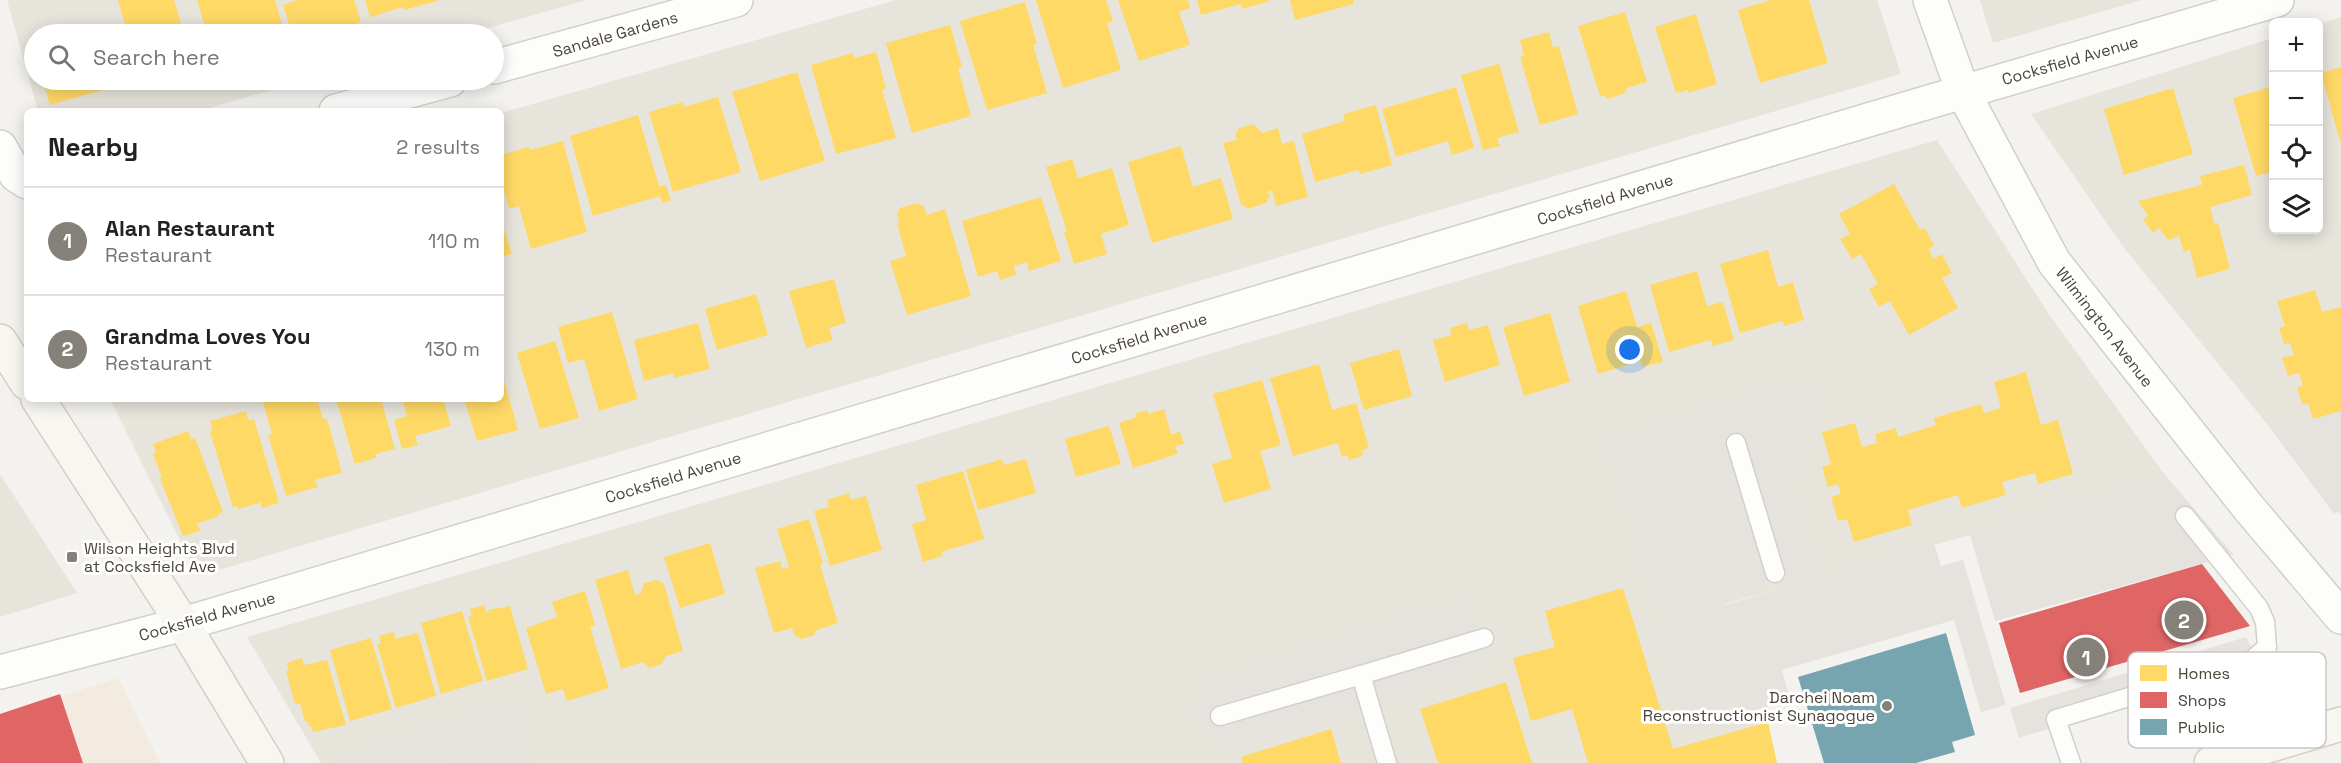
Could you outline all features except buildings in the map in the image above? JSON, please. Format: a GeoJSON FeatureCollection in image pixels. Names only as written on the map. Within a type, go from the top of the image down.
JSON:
{"type":"FeatureCollection","features":[{"type":"Feature","properties":{"kind":"street","name":"Sandale Gardens"},"geometry":{"type":"LineString","coordinates":[[504,64],[736,0]]}},
{"type":"Feature","properties":{"kind":"street","name":"Wilmington Avenue"},"geometry":{"type":"LineString","coordinates":[[1930,0],[1963,92],[2054,262],[2248,507],[2341,617]]}},
{"type":"Feature","properties":{"kind":"street","name":"Cocksfield Avenue"},"geometry":{"type":"LineString","coordinates":[[0,672],[183,624],[2277,0]]}},
{"type":"Feature","properties":{"kind":"street"},"geometry":{"type":"LineString","coordinates":[[347,108],[413,90]]}},
{"type":"Feature","properties":{"kind":"street"},"geometry":{"type":"LineString","coordinates":[[0,147],[21,178]]}},
{"type":"Feature","properties":{"kind":"street"},"geometry":{"type":"LineString","coordinates":[[0,341],[24,377]]}},
{"type":"Feature","properties":{"kind":"street"},"geometry":{"type":"LineString","coordinates":[[40,402],[183,624],[267,763]]}},
{"type":"Feature","properties":{"kind":"street"},"geometry":{"type":"LineString","coordinates":[[2326,728],[2341,724]]}},
{"type":"Feature","properties":{"kind":"street"},"geometry":{"type":"LineString","coordinates":[[2211,763],[2261,748]]}},
{"type":"Feature","properties":{"kind":"lane"},"geometry":{"type":"LineString","coordinates":[[1736,442],[1775,573]]}},
{"type":"Feature","properties":{"kind":"lane"},"geometry":{"type":"LineString","coordinates":[[2185,516],[2259,608],[2265,622],[2267,647],[2261,652]]}},
{"type":"Feature","properties":{"kind":"lane"},"geometry":{"type":"LineString","coordinates":[[1220,716],[1484,638]]}},
{"type":"Feature","properties":{"kind":"lane"},"geometry":{"type":"LineString","coordinates":[[1361,675],[1388,763]]}},
{"type":"Feature","properties":{"kind":"lane"},"geometry":{"type":"LineString","coordinates":[[2071,763],[2056,719],[2128,697]]}},
{"type":"Feature","properties":{"kind":"shaded area"},"geometry":{"type":"Polygon","coordinates":[[[7,0],[587,0],[502,24],[24,24],[24,61],[7,0]]]}},
{"type":"Feature","properties":{"kind":"shaded area"},"geometry":{"type":"Polygon","coordinates":[[[896,0],[1877,0],[1901,74],[198,576],[111,402],[504,402],[504,112],[896,0]]]}},
{"type":"Feature","properties":{"kind":"shaded area"},"geometry":{"type":"Polygon","coordinates":[[[1980,0],[2142,0],[1993,43],[1980,0]]]}},
{"type":"Feature","properties":{"kind":"shaded area"},"geometry":{"type":"Polygon","coordinates":[[[2341,17],[2341,515],[2124,248],[2031,114],[2269,39],[2269,234],[2323,234],[2323,23],[2341,17]]]}},
{"type":"Feature","properties":{"kind":"shaded area"},"geometry":{"type":"Polygon","coordinates":[[[32,90],[273,90],[209,108],[37,108],[32,90]]]}},
{"type":"Feature","properties":{"kind":"shaded area"},"geometry":{"type":"Polygon","coordinates":[[[1937,140],[2048,313],[2165,475],[1970,535],[1725,604],[1771,763],[321,763],[247,637],[1937,140]]]}},
{"type":"Feature","properties":{"kind":"shaded area"},"geometry":{"type":"Polygon","coordinates":[[[1811,379],[1824,422],[1798,437],[1808,471],[1790,476],[1817,566],[1657,613],[1606,441],[1811,379]]]}},
{"type":"Feature","properties":{"kind":"shaded area"},"geometry":{"type":"Polygon","coordinates":[[[2341,405],[2341,511],[2334,514],[2270,428],[2341,405]]]}},
{"type":"Feature","properties":{"kind":"shaded area"},"geometry":{"type":"Polygon","coordinates":[[[0,474],[77,593],[0,617],[0,474]]]}},
{"type":"Feature","properties":{"kind":"shaded area"},"geometry":{"type":"Polygon","coordinates":[[[2165,475],[2234,555],[1995,621],[1970,535],[2165,475]]]}},
{"type":"Feature","properties":{"kind":"shaded area"},"geometry":{"type":"Polygon","coordinates":[[[1934,543],[1941,566],[1963,560],[2006,705],[1981,712],[1954,620],[1782,670],[1790,700],[1749,712],[1718,607],[1934,543]]]}},
{"type":"Feature","properties":{"kind":"shaded area"},"geometry":{"type":"Polygon","coordinates":[[[1466,600],[1489,671],[1227,753],[1220,732],[1204,737],[1193,704],[1205,700],[1200,683],[1466,600]]]}},
{"type":"Feature","properties":{"kind":"shaded area"},"geometry":{"type":"Polygon","coordinates":[[[1710,608],[1740,699],[1683,718],[1653,626],[1710,608]]]}},
{"type":"Feature","properties":{"kind":"shaded area"},"geometry":{"type":"Polygon","coordinates":[[[2246,637],[2254,652],[2196,652],[2246,637]]]}},
{"type":"Feature","properties":{"kind":"shaded area"},"geometry":{"type":"Polygon","coordinates":[[[2128,672],[2128,703],[2019,738],[2010,708],[2128,672]]]}},
{"type":"Feature","properties":{"kind":"shaded area"},"geometry":{"type":"Polygon","coordinates":[[[118,678],[160,763],[0,763],[0,716],[118,678]]]}},
{"type":"Feature","properties":{"kind":"shaded area"},"geometry":{"type":"Polygon","coordinates":[[[514,701],[532,763],[330,762],[514,701]]]}},
{"type":"Feature","properties":{"kind":"place","name":"Wilson Heights Blvd at Cocksfield Ave"},"geometry":{"type":"Point","coordinates":[72,557]}},
{"type":"Feature","properties":{"kind":"place","name":"Grandma Loves You"},"geometry":{"type":"Point","coordinates":[2184,620]}},
{"type":"Feature","properties":{"kind":"place","name":"Alan Restaurant"},"geometry":{"type":"Point","coordinates":[2086,657]}},
{"type":"Feature","properties":{"kind":"place","name":"Darchei Noam Reconstructionist Synagogue"},"geometry":{"type":"Point","coordinates":[1887,706]}}]}
